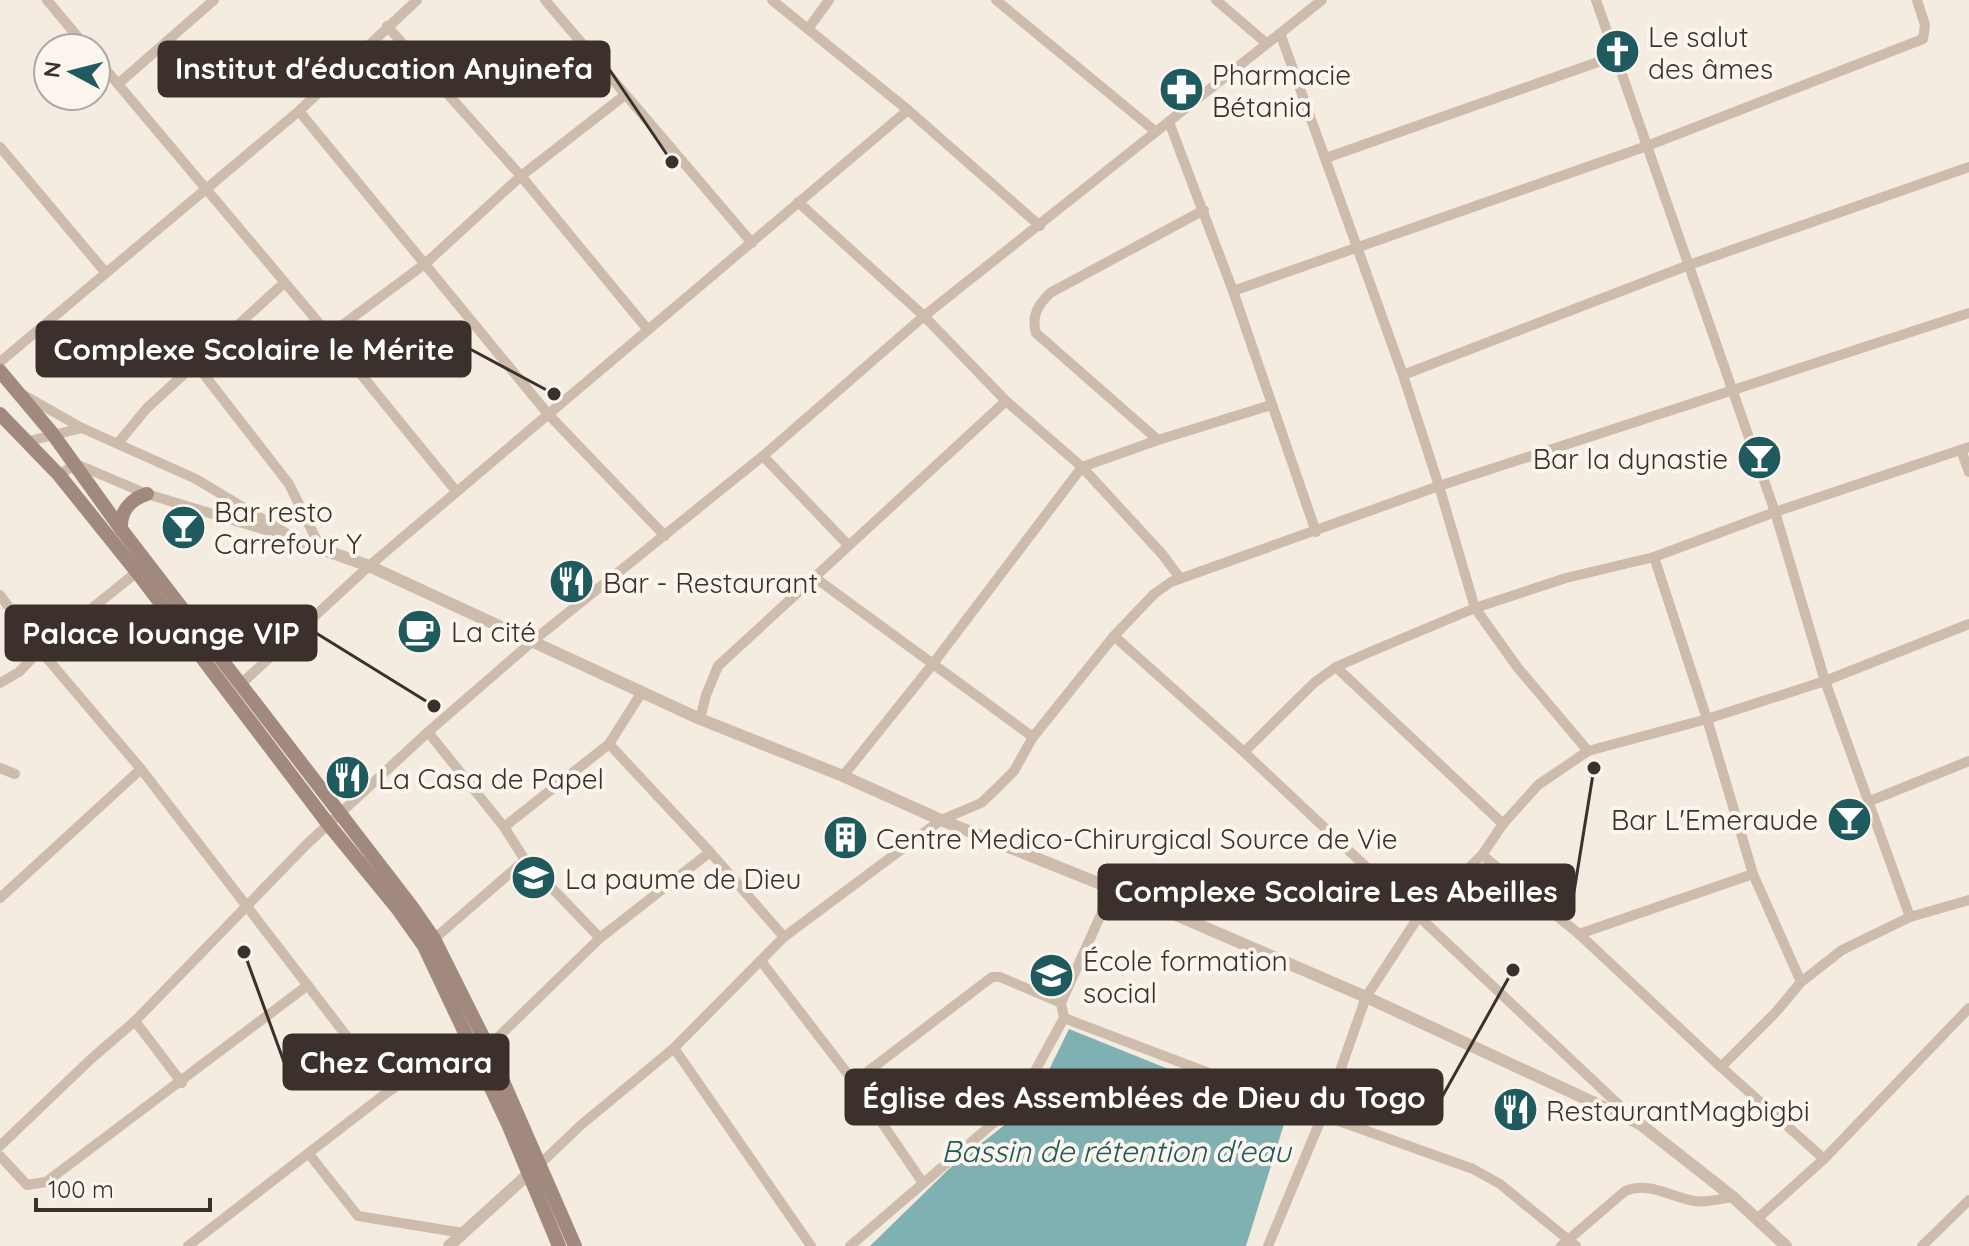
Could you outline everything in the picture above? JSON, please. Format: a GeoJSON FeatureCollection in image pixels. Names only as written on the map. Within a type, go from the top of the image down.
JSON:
{"type":"FeatureCollection","features":[{"type":"Feature","properties":{"kind":"main road"},"geometry":{"type":"LineString","coordinates":[[0,371],[76,464],[121,529],[241,684],[424,946],[575,1246]]}},
{"type":"Feature","properties":{"kind":"main road"},"geometry":{"type":"LineString","coordinates":[[0,414],[59,475],[434,939],[488,1047],[559,1246]]}},
{"type":"Feature","properties":{"kind":"main road"},"geometry":{"type":"LineString","coordinates":[[121,529],[125,510],[137,497],[147,494]]}},
{"type":"Feature","properties":{"kind":"street"},"geometry":{"type":"LineString","coordinates":[[47,0],[74,32]]}},
{"type":"Feature","properties":{"kind":"street"},"geometry":{"type":"LineString","coordinates":[[0,362],[299,111],[417,0]]}},
{"type":"Feature","properties":{"kind":"street"},"geometry":{"type":"LineString","coordinates":[[545,0],[752,243]]}},
{"type":"Feature","properties":{"kind":"street"},"geometry":{"type":"LineString","coordinates":[[772,0],[908,110],[1040,226]]}},
{"type":"Feature","properties":{"kind":"street"},"geometry":{"type":"LineString","coordinates":[[808,29],[829,0]]}},
{"type":"Feature","properties":{"kind":"street"},"geometry":{"type":"LineString","coordinates":[[996,0],[1155,131]]}},
{"type":"Feature","properties":{"kind":"street"},"geometry":{"type":"LineString","coordinates":[[1216,0],[1266,43]]}},
{"type":"Feature","properties":{"kind":"street"},"geometry":{"type":"LineString","coordinates":[[0,1146],[135,1021],[335,820],[428,732],[534,640],[763,456],[924,316],[1322,0]]}},
{"type":"Feature","properties":{"kind":"street"},"geometry":{"type":"LineString","coordinates":[[1596,0],[1775,512],[1825,681],[1910,917]]}},
{"type":"Feature","properties":{"kind":"street"},"geometry":{"type":"LineString","coordinates":[[1233,291],[1647,146],[1923,39],[1925,25],[1917,0]]}},
{"type":"Feature","properties":{"kind":"street"},"geometry":{"type":"LineString","coordinates":[[118,84],[211,1]]}},
{"type":"Feature","properties":{"kind":"street"},"geometry":{"type":"LineString","coordinates":[[387,26],[521,176],[648,330]]}},
{"type":"Feature","properties":{"kind":"street"},"geometry":{"type":"LineString","coordinates":[[1280,33],[1403,375],[1475,608],[1518,668],[1588,751]]}},
{"type":"Feature","properties":{"kind":"street"},"geometry":{"type":"LineString","coordinates":[[1326,158],[1615,56]]}},
{"type":"Feature","properties":{"kind":"street"},"geometry":{"type":"LineString","coordinates":[[112,77],[456,491]]}},
{"type":"Feature","properties":{"kind":"street"},"geometry":{"type":"LineString","coordinates":[[329,335],[426,263],[521,176],[625,95]]}},
{"type":"Feature","properties":{"kind":"street"},"geometry":{"type":"LineString","coordinates":[[241,684],[456,491],[908,110]]}},
{"type":"Feature","properties":{"kind":"street"},"geometry":{"type":"LineString","coordinates":[[299,111],[548,414],[665,536]]}},
{"type":"Feature","properties":{"kind":"street"},"geometry":{"type":"LineString","coordinates":[[1169,122],[1204,210],[1316,532]]}},
{"type":"Feature","properties":{"kind":"street"},"geometry":{"type":"LineString","coordinates":[[0,147],[106,273]]}},
{"type":"Feature","properties":{"kind":"street"},"geometry":{"type":"LineString","coordinates":[[1403,375],[1689,265],[1969,167]]}},
{"type":"Feature","properties":{"kind":"street"},"geometry":{"type":"LineString","coordinates":[[798,202],[924,316],[1006,401],[1082,467],[1180,578]]}},
{"type":"Feature","properties":{"kind":"street"},"geometry":{"type":"LineString","coordinates":[[1158,440],[1036,333],[1033,322],[1042,301],[1050,293],[1204,210]]}},
{"type":"Feature","properties":{"kind":"street"},"geometry":{"type":"LineString","coordinates":[[118,443],[147,408],[284,283]]}},
{"type":"Feature","properties":{"kind":"street"},"geometry":{"type":"LineString","coordinates":[[449,1246],[581,1125],[674,1048],[784,937],[941,820],[981,803],[1014,771],[1033,737],[1114,636],[1154,594],[1180,578],[1439,486],[1969,313]]}},
{"type":"Feature","properties":{"kind":"street"},"geometry":{"type":"LineString","coordinates":[[195,363],[289,484],[320,547]]}},
{"type":"Feature","properties":{"kind":"street"},"geometry":{"type":"LineString","coordinates":[[17,391],[82,428],[196,479],[299,541]]}},
{"type":"Feature","properties":{"kind":"street"},"geometry":{"type":"LineString","coordinates":[[700,719],[718,666],[1006,401]]}},
{"type":"Feature","properties":{"kind":"street"},"geometry":{"type":"LineString","coordinates":[[843,776],[932,665],[1082,467],[1271,405]]}},
{"type":"Feature","properties":{"kind":"street"},"geometry":{"type":"LineString","coordinates":[[29,441],[82,428]]}},
{"type":"Feature","properties":{"kind":"street"},"geometry":{"type":"LineString","coordinates":[[1244,752],[1315,682],[1336,667],[1475,608],[1566,578],[1654,557],[1775,512],[1965,448],[1969,472]]}},
{"type":"Feature","properties":{"kind":"street"},"geometry":{"type":"LineString","coordinates":[[763,456],[848,545]]}},
{"type":"Feature","properties":{"kind":"street"},"geometry":{"type":"LineString","coordinates":[[59,475],[76,464],[147,494],[320,547],[369,566],[700,719],[1153,905],[1366,997],[1640,1124]]}},
{"type":"Feature","properties":{"kind":"street"},"geometry":{"type":"LineString","coordinates":[[1654,557],[1753,874],[1801,982]]}},
{"type":"Feature","properties":{"kind":"street"},"geometry":{"type":"LineString","coordinates":[[0,683],[19,672],[40,650],[137,572]]}},
{"type":"Feature","properties":{"kind":"street"},"geometry":{"type":"LineString","coordinates":[[814,577],[1033,737]]}},
{"type":"Feature","properties":{"kind":"street"},"geometry":{"type":"LineString","coordinates":[[0,595],[40,650],[141,769],[389,1091]]}},
{"type":"Feature","properties":{"kind":"street"},"geometry":{"type":"LineString","coordinates":[[1273,1244],[1366,997],[1419,916],[1482,855],[1503,824],[1538,785],[1588,751],[1707,719],[1825,681],[1969,624]]}},
{"type":"Feature","properties":{"kind":"street"},"geometry":{"type":"LineString","coordinates":[[1114,636],[1244,752],[1640,1124],[1733,1197],[1786,1246]]}},
{"type":"Feature","properties":{"kind":"street"},"geometry":{"type":"LineString","coordinates":[[1336,667],[1503,824]]}},
{"type":"Feature","properties":{"kind":"street"},"geometry":{"type":"LineString","coordinates":[[504,827],[609,744],[642,692]]}},
{"type":"Feature","properties":{"kind":"street"},"geometry":{"type":"LineString","coordinates":[[428,732],[504,827],[525,860],[600,938]]}},
{"type":"Feature","properties":{"kind":"street"},"geometry":{"type":"LineString","coordinates":[[609,744],[784,937]]}},
{"type":"Feature","properties":{"kind":"street"},"geometry":{"type":"LineString","coordinates":[[1870,801],[1969,761]]}},
{"type":"Feature","properties":{"kind":"street"},"geometry":{"type":"LineString","coordinates":[[0,768],[15,774]]}},
{"type":"Feature","properties":{"kind":"street"},"geometry":{"type":"LineString","coordinates":[[0,898],[141,769]]}},
{"type":"Feature","properties":{"kind":"street"},"geometry":{"type":"LineString","coordinates":[[488,1047],[600,938],[710,852]]}},
{"type":"Feature","properties":{"kind":"street"},"geometry":{"type":"LineString","coordinates":[[1482,855],[1579,934],[1824,1159]]}},
{"type":"Feature","properties":{"kind":"street"},"geometry":{"type":"LineString","coordinates":[[434,939],[525,860]]}},
{"type":"Feature","properties":{"kind":"street"},"geometry":{"type":"LineString","coordinates":[[1579,934],[1753,874]]}},
{"type":"Feature","properties":{"kind":"street"},"geometry":{"type":"LineString","coordinates":[[850,1246],[1018,1102],[1064,1018],[1061,1003],[1112,890]]}},
{"type":"Feature","properties":{"kind":"street"},"geometry":{"type":"LineString","coordinates":[[1721,1067],[1801,982],[1842,950],[1910,917],[1969,900]]}},
{"type":"Feature","properties":{"kind":"street"},"geometry":{"type":"LineString","coordinates":[[761,961],[854,1082],[923,1183]]}},
{"type":"Feature","properties":{"kind":"street"},"geometry":{"type":"LineString","coordinates":[[854,1082],[992,977],[1000,977],[1061,1003]]}},
{"type":"Feature","properties":{"kind":"street"},"geometry":{"type":"LineString","coordinates":[[0,1156],[27,1185],[46,1182],[182,1083],[308,985]]}},
{"type":"Feature","properties":{"kind":"street"},"geometry":{"type":"LineString","coordinates":[[1757,1219],[1824,1159],[1969,1008]]}},
{"type":"Feature","properties":{"kind":"street"},"geometry":{"type":"LineString","coordinates":[[1064,1018],[1473,1169],[1500,1184],[1569,1244],[1625,1191],[1635,1187],[1695,1201],[1733,1197]]}},
{"type":"Feature","properties":{"kind":"street"},"geometry":{"type":"LineString","coordinates":[[135,1021],[182,1083]]}},
{"type":"Feature","properties":{"kind":"street"},"geometry":{"type":"LineString","coordinates":[[188,1246],[389,1091],[469,1037]]}},
{"type":"Feature","properties":{"kind":"street"},"geometry":{"type":"LineString","coordinates":[[674,1048],[811,1246]]}},
{"type":"Feature","properties":{"kind":"street"},"geometry":{"type":"LineString","coordinates":[[309,1154],[358,1216],[463,1233]]}},
{"type":"Feature","properties":{"kind":"street"},"geometry":{"type":"LineString","coordinates":[[1922,1246],[1969,1200]]}},
{"type":"Feature","properties":{"kind":"water","name":"Bassin de rétention d'eau"},"geometry":{"type":"Polygon","coordinates":[[[1069,1029],[1280,1114],[1284,1124],[1246,1246],[870,1246],[950,1168],[1025,1109],[1043,1082],[1069,1029]]]}},
{"type":"Feature","properties":{"kind":"place","name":"Le salut des âmes"},"geometry":{"type":"Point","coordinates":[1617,52]}},
{"type":"Feature","properties":{"kind":"place","name":"Pharmacie Bétania"},"geometry":{"type":"Point","coordinates":[1181,90]}},
{"type":"Feature","properties":{"kind":"place","name":"Institut d'éducation Anyinefa"},"geometry":{"type":"Point","coordinates":[672,162]}},
{"type":"Feature","properties":{"kind":"place","name":"Complexe Scolaire le Mérite"},"geometry":{"type":"Point","coordinates":[554,394]}},
{"type":"Feature","properties":{"kind":"place","name":"Bar la dynastie"},"geometry":{"type":"Point","coordinates":[1759,458]}},
{"type":"Feature","properties":{"kind":"place","name":"Bar resto Carrefour Y"},"geometry":{"type":"Point","coordinates":[183,527]}},
{"type":"Feature","properties":{"kind":"place","name":"Bar - Restaurant"},"geometry":{"type":"Point","coordinates":[572,582]}},
{"type":"Feature","properties":{"kind":"place","name":"La cité"},"geometry":{"type":"Point","coordinates":[420,631]}},
{"type":"Feature","properties":{"kind":"place","name":"Palace louange VIP"},"geometry":{"type":"Point","coordinates":[434,706]}},
{"type":"Feature","properties":{"kind":"place","name":"Complexe Scolaire Les Abeilles"},"geometry":{"type":"Point","coordinates":[1594,768]}},
{"type":"Feature","properties":{"kind":"place","name":"La Casa de Papel"},"geometry":{"type":"Point","coordinates":[347,778]}},
{"type":"Feature","properties":{"kind":"place","name":"Bar L'Emeraude"},"geometry":{"type":"Point","coordinates":[1849,819]}},
{"type":"Feature","properties":{"kind":"place","name":"Centre Medico-Chirurgical Source de Vie"},"geometry":{"type":"Point","coordinates":[845,838]}},
{"type":"Feature","properties":{"kind":"place","name":"La paume de Dieu"},"geometry":{"type":"Point","coordinates":[534,878]}},
{"type":"Feature","properties":{"kind":"place","name":"Chez Camara"},"geometry":{"type":"Point","coordinates":[244,952]}},
{"type":"Feature","properties":{"kind":"place","name":"Église des Assemblées de Dieu du Togo"},"geometry":{"type":"Point","coordinates":[1513,970]}},
{"type":"Feature","properties":{"kind":"place","name":"École formation social"},"geometry":{"type":"Point","coordinates":[1052,976]}},
{"type":"Feature","properties":{"kind":"place","name":"RestaurantMagbigbi"},"geometry":{"type":"Point","coordinates":[1515,1110]}}]}
